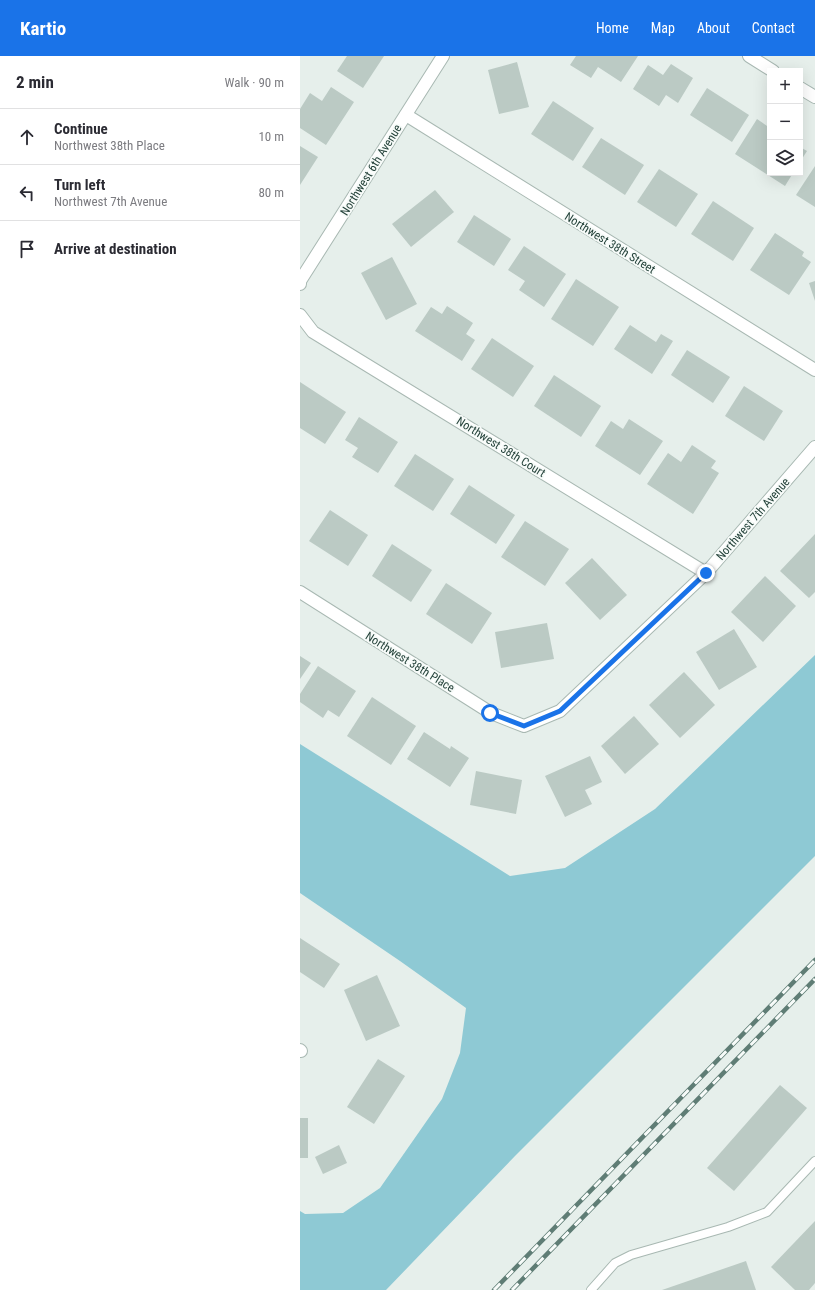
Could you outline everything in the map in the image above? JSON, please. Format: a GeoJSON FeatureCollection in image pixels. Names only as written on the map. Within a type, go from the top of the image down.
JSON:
{"type":"FeatureCollection","features":[{"type":"Feature","properties":{"kind":"street","name":"Northwest 6th Avenue"},"geometry":{"type":"LineString","coordinates":[[300,284],[300,281],[442,56]]}},
{"type":"Feature","properties":{"kind":"street"},"geometry":{"type":"LineString","coordinates":[[749,56],[768,68]]}},
{"type":"Feature","properties":{"kind":"street"},"geometry":{"type":"LineString","coordinates":[[803,90],[815,97]]}},
{"type":"Feature","properties":{"kind":"street","name":"Northwest 38th Street"},"geometry":{"type":"LineString","coordinates":[[406,115],[815,370]]}},
{"type":"Feature","properties":{"kind":"street","name":"Northwest 38th Court"},"geometry":{"type":"LineString","coordinates":[[300,316],[313,332],[706,573]]}},
{"type":"Feature","properties":{"kind":"street","name":"Northwest 7th Avenue"},"geometry":{"type":"LineString","coordinates":[[524,726],[560,711],[706,573],[815,447]]}},
{"type":"Feature","properties":{"kind":"street","name":"Northwest 38th Place"},"geometry":{"type":"LineString","coordinates":[[300,592],[490,713],[524,726]]}},
{"type":"Feature","properties":{"kind":"lane"},"geometry":{"type":"LineString","coordinates":[[591,1290],[616,1263],[631,1255],[728,1227],[767,1212],[815,1161]]}},
{"type":"Feature","properties":{"kind":"water"},"geometry":{"type":"Polygon","coordinates":[[[815,655],[815,856],[515,1156],[386,1290],[300,1290],[300,1211],[305,1214],[343,1213],[380,1188],[442,1099],[460,1053],[466,1008],[300,893],[300,744],[510,876],[565,868],[655,809],[815,655]]]}},
{"type":"Feature","properties":{"kind":"building"},"geometry":{"type":"Polygon","coordinates":[[[347,56],[384,56],[363,88],[337,71],[347,56]]]}},
{"type":"Feature","properties":{"kind":"building"},"geometry":{"type":"Polygon","coordinates":[[[576,56],[638,56],[621,82],[598,67],[591,78],[570,65],[576,56]]]}},
{"type":"Feature","properties":{"kind":"building"},"geometry":{"type":"Polygon","coordinates":[[[517,62],[529,107],[499,114],[488,70],[517,62]]]}},
{"type":"Feature","properties":{"kind":"building"},"geometry":{"type":"Polygon","coordinates":[[[671,64],[693,78],[678,103],[666,95],[659,106],[633,89],[648,65],[663,75],[671,64]]]}},
{"type":"Feature","properties":{"kind":"building"},"geometry":{"type":"Polygon","coordinates":[[[331,87],[354,102],[326,145],[300,128],[300,109],[310,93],[322,101],[331,87]]]}},
{"type":"Feature","properties":{"kind":"building"},"geometry":{"type":"Polygon","coordinates":[[[707,88],[749,115],[732,142],[690,115],[707,88]]]}},
{"type":"Feature","properties":{"kind":"building"},"geometry":{"type":"Polygon","coordinates":[[[553,101],[594,128],[573,161],[531,134],[553,101]]]}},
{"type":"Feature","properties":{"kind":"building"},"geometry":{"type":"Polygon","coordinates":[[[757,119],[767,126],[767,174],[735,154],[757,119]]]}},
{"type":"Feature","properties":{"kind":"building"},"geometry":{"type":"Polygon","coordinates":[[[601,138],[644,165],[625,195],[582,167],[601,138]]]}},
{"type":"Feature","properties":{"kind":"building"},"geometry":{"type":"Polygon","coordinates":[[[300,146],[318,157],[300,185],[300,146]]]}},
{"type":"Feature","properties":{"kind":"building"},"geometry":{"type":"Polygon","coordinates":[[[803,149],[807,151],[803,157],[803,149]]]}},
{"type":"Feature","properties":{"kind":"building"},"geometry":{"type":"Polygon","coordinates":[[[815,166],[815,207],[796,195],[815,166]]]}},
{"type":"Feature","properties":{"kind":"building"},"geometry":{"type":"Polygon","coordinates":[[[659,169],[698,194],[676,227],[637,202],[659,169]]]}},
{"type":"Feature","properties":{"kind":"building"},"geometry":{"type":"Polygon","coordinates":[[[769,176],[791,176],[785,186],[769,176]]]}},
{"type":"Feature","properties":{"kind":"building"},"geometry":{"type":"Polygon","coordinates":[[[435,190],[454,212],[411,247],[392,224],[435,190]]]}},
{"type":"Feature","properties":{"kind":"building"},"geometry":{"type":"Polygon","coordinates":[[[713,201],[754,228],[733,261],[691,234],[713,201]]]}},
{"type":"Feature","properties":{"kind":"building"},"geometry":{"type":"Polygon","coordinates":[[[474,215],[511,239],[494,266],[457,242],[474,215]]]}},
{"type":"Feature","properties":{"kind":"building"},"geometry":{"type":"Polygon","coordinates":[[[775,233],[804,252],[802,256],[811,262],[789,295],[750,270],[775,233]]]}},
{"type":"Feature","properties":{"kind":"building"},"geometry":{"type":"Polygon","coordinates":[[[524,246],[566,274],[544,307],[519,290],[525,281],[508,270],[524,246]]]}},
{"type":"Feature","properties":{"kind":"building"},"geometry":{"type":"Polygon","coordinates":[[[392,257],[417,304],[386,320],[361,273],[392,257]]]}},
{"type":"Feature","properties":{"kind":"building"},"geometry":{"type":"Polygon","coordinates":[[[576,279],[619,307],[593,346],[551,319],[576,279]]]}},
{"type":"Feature","properties":{"kind":"building"},"geometry":{"type":"Polygon","coordinates":[[[815,281],[815,301],[809,283],[815,281]]]}},
{"type":"Feature","properties":{"kind":"building"},"geometry":{"type":"Polygon","coordinates":[[[447,306],[473,323],[466,334],[475,340],[462,361],[415,331],[431,307],[442,314],[447,306]]]}},
{"type":"Feature","properties":{"kind":"building"},"geometry":{"type":"Polygon","coordinates":[[[630,325],[656,342],[661,334],[673,341],[652,374],[614,349],[630,325]]]}},
{"type":"Feature","properties":{"kind":"building"},"geometry":{"type":"Polygon","coordinates":[[[492,338],[534,366],[513,397],[471,369],[492,338]]]}},
{"type":"Feature","properties":{"kind":"building"},"geometry":{"type":"Polygon","coordinates":[[[687,350],[730,377],[713,403],[671,375],[687,350]]]}},
{"type":"Feature","properties":{"kind":"building"},"geometry":{"type":"Polygon","coordinates":[[[554,375],[601,406],[581,437],[534,406],[554,375]]]}},
{"type":"Feature","properties":{"kind":"building"},"geometry":{"type":"Polygon","coordinates":[[[300,382],[346,412],[325,444],[300,428],[300,382]]]}},
{"type":"Feature","properties":{"kind":"building"},"geometry":{"type":"Polygon","coordinates":[[[744,386],[783,411],[764,441],[725,416],[744,386]]]}},
{"type":"Feature","properties":{"kind":"building"},"geometry":{"type":"Polygon","coordinates":[[[359,417],[398,442],[378,473],[352,457],[358,448],[345,440],[359,417]]]}},
{"type":"Feature","properties":{"kind":"building"},"geometry":{"type":"Polygon","coordinates":[[[629,419],[663,441],[640,475],[595,446],[611,421],[623,429],[629,419]]]}},
{"type":"Feature","properties":{"kind":"building"},"geometry":{"type":"Polygon","coordinates":[[[692,445],[716,461],[711,468],[719,473],[693,514],[647,484],[668,453],[681,462],[692,445]]]}},
{"type":"Feature","properties":{"kind":"building"},"geometry":{"type":"Polygon","coordinates":[[[415,454],[454,479],[433,511],[394,486],[415,454]]]}},
{"type":"Feature","properties":{"kind":"building"},"geometry":{"type":"Polygon","coordinates":[[[469,485],[515,515],[496,544],[450,514],[469,485]]]}},
{"type":"Feature","properties":{"kind":"building"},"geometry":{"type":"Polygon","coordinates":[[[330,510],[368,535],[348,566],[309,541],[330,510]]]}},
{"type":"Feature","properties":{"kind":"building"},"geometry":{"type":"Polygon","coordinates":[[[525,521],[569,549],[545,586],[501,557],[525,521]]]}},
{"type":"Feature","properties":{"kind":"building"},"geometry":{"type":"Polygon","coordinates":[[[815,534],[815,592],[809,598],[780,571],[815,534]]]}},
{"type":"Feature","properties":{"kind":"building"},"geometry":{"type":"Polygon","coordinates":[[[392,544],[432,570],[411,602],[372,576],[392,544]]]}},
{"type":"Feature","properties":{"kind":"building"},"geometry":{"type":"Polygon","coordinates":[[[592,558],[627,595],[600,620],[565,583],[592,558]]]}},
{"type":"Feature","properties":{"kind":"building"},"geometry":{"type":"Polygon","coordinates":[[[765,576],[796,606],[763,642],[731,612],[765,576]]]}},
{"type":"Feature","properties":{"kind":"building"},"geometry":{"type":"Polygon","coordinates":[[[446,583],[492,613],[472,644],[426,614],[446,583]]]}},
{"type":"Feature","properties":{"kind":"building"},"geometry":{"type":"Polygon","coordinates":[[[547,623],[554,659],[501,668],[495,632],[547,623]]]}},
{"type":"Feature","properties":{"kind":"building"},"geometry":{"type":"Polygon","coordinates":[[[734,629],[757,667],[719,690],[696,652],[734,629]]]}},
{"type":"Feature","properties":{"kind":"building"},"geometry":{"type":"Polygon","coordinates":[[[300,656],[311,663],[300,679],[300,656]]]}},
{"type":"Feature","properties":{"kind":"building"},"geometry":{"type":"Polygon","coordinates":[[[318,666],[356,691],[339,717],[328,710],[323,718],[300,702],[300,694],[318,666]]]}},
{"type":"Feature","properties":{"kind":"building"},"geometry":{"type":"Polygon","coordinates":[[[684,672],[715,705],[680,738],[649,705],[684,672]]]}},
{"type":"Feature","properties":{"kind":"building"},"geometry":{"type":"Polygon","coordinates":[[[372,697],[416,726],[391,765],[347,736],[372,697]]]}},
{"type":"Feature","properties":{"kind":"building"},"geometry":{"type":"Polygon","coordinates":[[[634,716],[659,744],[625,774],[601,746],[634,716]]]}},
{"type":"Feature","properties":{"kind":"building"},"geometry":{"type":"Polygon","coordinates":[[[424,732],[450,749],[451,746],[469,758],[450,787],[407,759],[424,732]]]}},
{"type":"Feature","properties":{"kind":"building"},"geometry":{"type":"Polygon","coordinates":[[[590,756],[602,782],[585,790],[592,804],[565,817],[545,776],[590,756]]]}},
{"type":"Feature","properties":{"kind":"building"},"geometry":{"type":"Polygon","coordinates":[[[476,771],[522,780],[516,814],[470,805],[476,771]]]}},
{"type":"Feature","properties":{"kind":"building"},"geometry":{"type":"Polygon","coordinates":[[[300,938],[340,964],[324,988],[300,972],[300,938]]]}},
{"type":"Feature","properties":{"kind":"building"},"geometry":{"type":"Polygon","coordinates":[[[377,975],[400,1026],[366,1041],[344,990],[377,975]]]}},
{"type":"Feature","properties":{"kind":"building"},"geometry":{"type":"Polygon","coordinates":[[[378,1059],[405,1076],[374,1124],[347,1107],[378,1059]]]}},
{"type":"Feature","properties":{"kind":"building"},"geometry":{"type":"Polygon","coordinates":[[[780,1085],[807,1108],[734,1191],[707,1168],[780,1085]]]}},
{"type":"Feature","properties":{"kind":"building"},"geometry":{"type":"Polygon","coordinates":[[[300,1118],[308,1118],[308,1158],[300,1158],[300,1118]]]}},
{"type":"Feature","properties":{"kind":"building"},"geometry":{"type":"Polygon","coordinates":[[[339,1145],[347,1163],[323,1174],[315,1157],[339,1145]]]}},
{"type":"Feature","properties":{"kind":"building"},"geometry":{"type":"Polygon","coordinates":[[[815,1221],[815,1283],[809,1290],[795,1290],[771,1267],[815,1221]]]}},
{"type":"Feature","properties":{"kind":"building"},"geometry":{"type":"Polygon","coordinates":[[[746,1261],[756,1290],[662,1290],[746,1261]]]}},
{"type":"Feature","properties":{"kind":"railway"},"geometry":{"type":"LineString","coordinates":[[494,1290],[815,960]]}},
{"type":"Feature","properties":{"kind":"railway"},"geometry":{"type":"LineString","coordinates":[[512,1290],[815,979]]}},
{"type":"Feature","properties":{"kind":"route"},"geometry":{"type":"LineString","coordinates":[[490,713],[524,726],[560,711],[706,573]]}}]}
